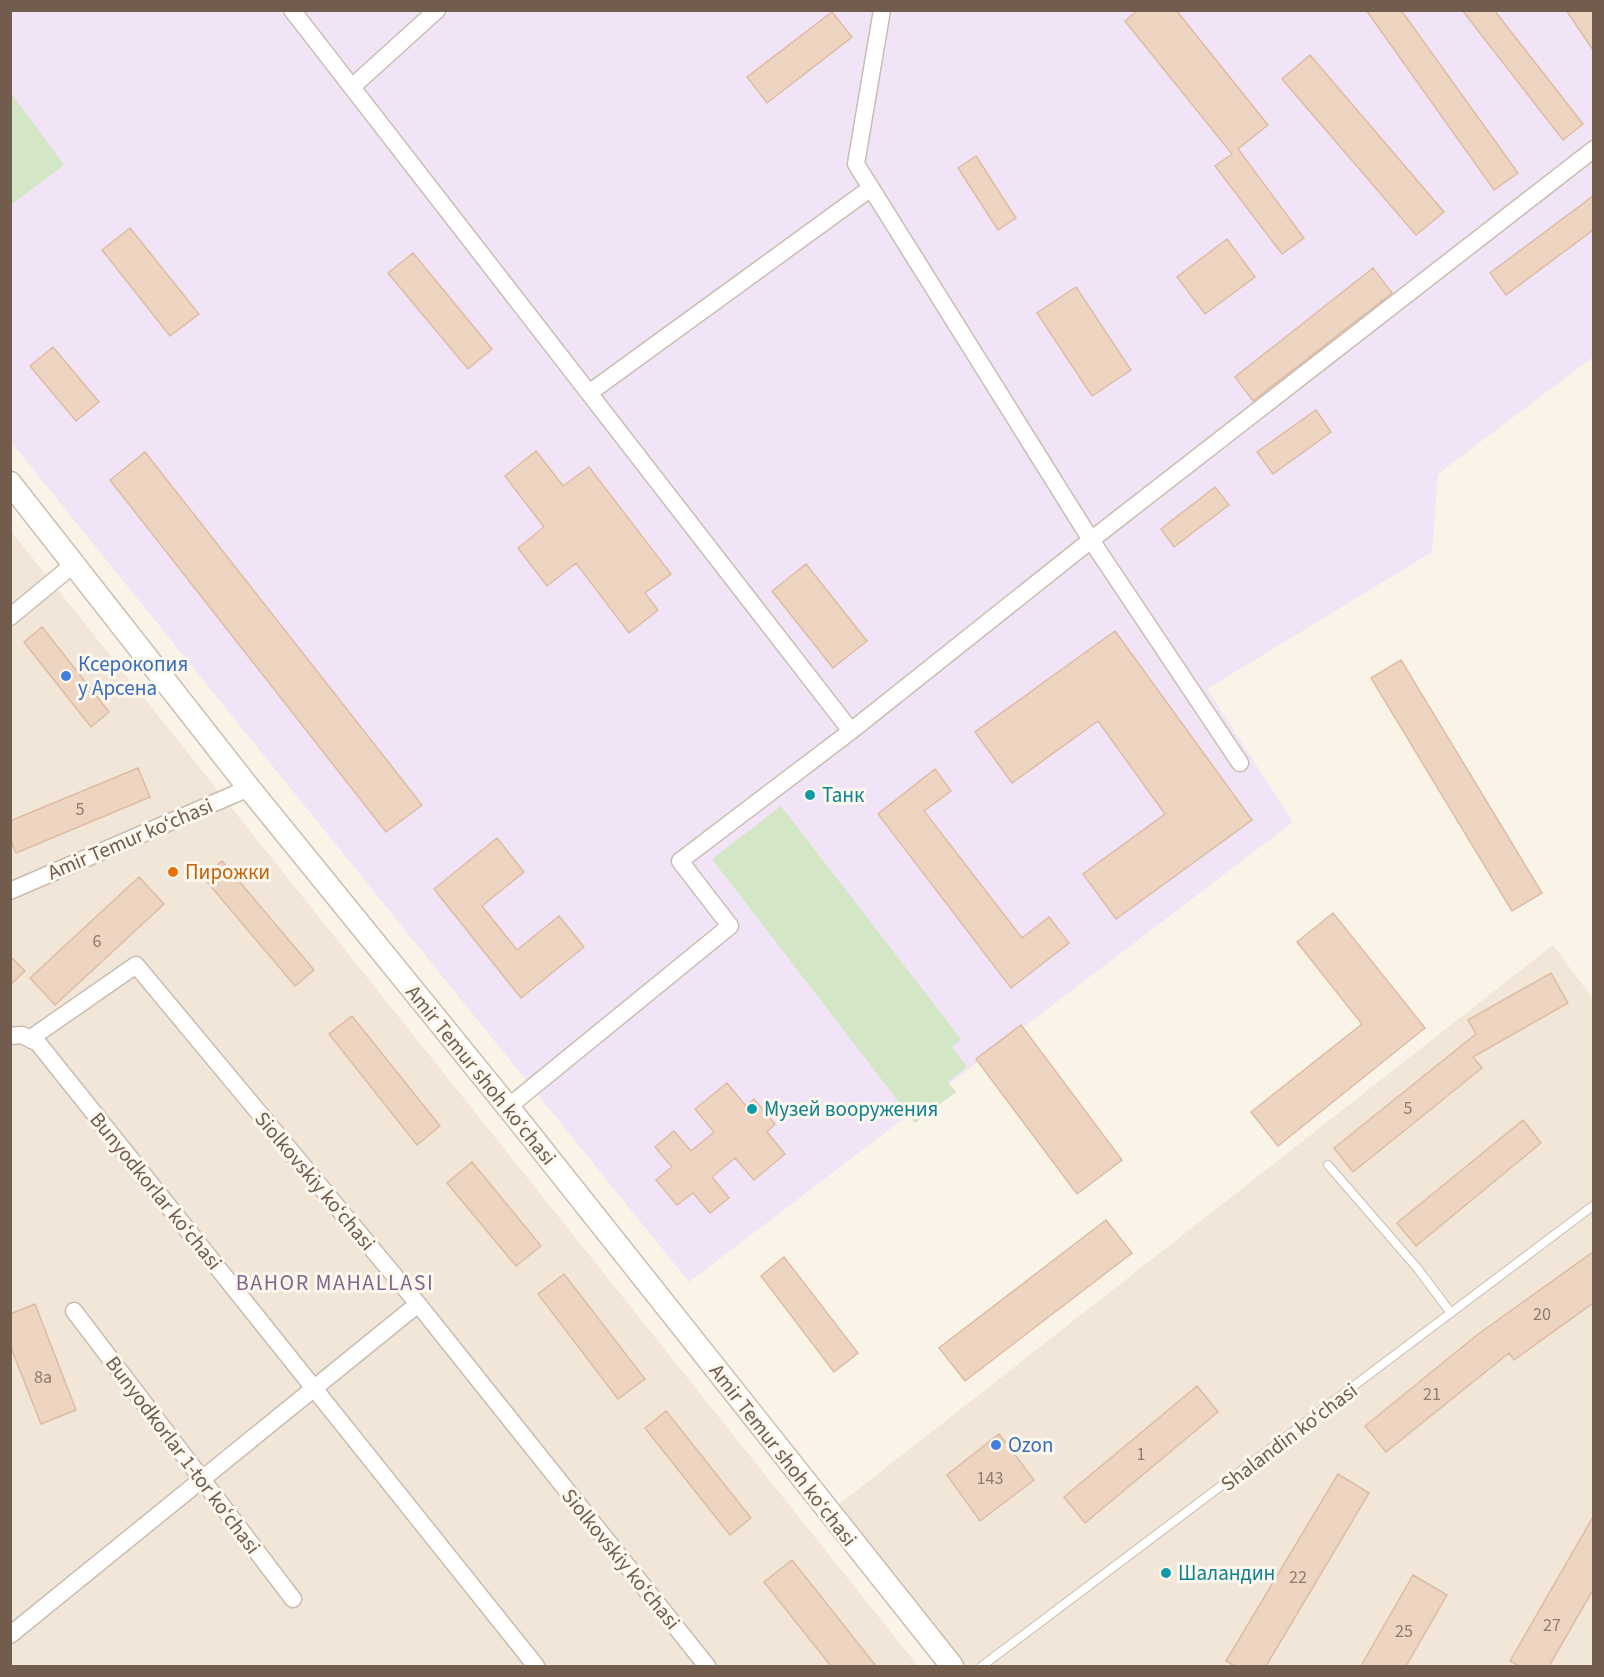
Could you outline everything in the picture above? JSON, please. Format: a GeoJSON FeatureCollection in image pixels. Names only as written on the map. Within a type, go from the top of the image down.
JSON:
{"type":"FeatureCollection","features":[{"type":"Feature","properties":{"kind":"main road","name":"Amir Temur shoh ko‘chasi"},"geometry":{"type":"LineString","coordinates":[[10,483],[249,788],[508,1107],[952,1666]]}},
{"type":"Feature","properties":{"kind":"street"},"geometry":{"type":"LineString","coordinates":[[292,10],[851,731]]}},
{"type":"Feature","properties":{"kind":"street"},"geometry":{"type":"LineString","coordinates":[[352,87],[437,10]]}},
{"type":"Feature","properties":{"kind":"street"},"geometry":{"type":"LineString","coordinates":[[882,10],[856,164],[1091,540],[1240,763]]}},
{"type":"Feature","properties":{"kind":"street"},"geometry":{"type":"LineString","coordinates":[[508,1107],[730,926],[680,861],[851,731],[1091,540],[1593,148]]}},
{"type":"Feature","properties":{"kind":"street"},"geometry":{"type":"LineString","coordinates":[[589,393],[871,188]]}},
{"type":"Feature","properties":{"kind":"street"},"geometry":{"type":"LineString","coordinates":[[10,617],[74,564]]}},
{"type":"Feature","properties":{"kind":"street","name":"Amir Temur ko‘chasi"},"geometry":{"type":"LineString","coordinates":[[10,891],[249,788]]}},
{"type":"Feature","properties":{"kind":"street","name":"Siolkovskiy ko‘chasi"},"geometry":{"type":"LineString","coordinates":[[31,1038],[136,965],[418,1304],[706,1666]]}},
{"type":"Feature","properties":{"kind":"street"},"geometry":{"type":"LineString","coordinates":[[10,1036],[22,1035],[31,1038]]}},
{"type":"Feature","properties":{"kind":"street","name":"Bunyodkorlar ko‘chasi"},"geometry":{"type":"LineString","coordinates":[[31,1038],[316,1389],[536,1666]]}},
{"type":"Feature","properties":{"kind":"street"},"geometry":{"type":"LineString","coordinates":[[10,1635],[418,1304]]}},
{"type":"Feature","properties":{"kind":"street","name":"Bunyodkorlar 1-tor ko‘chasi"},"geometry":{"type":"LineString","coordinates":[[74,1311],[293,1599]]}},
{"type":"Feature","properties":{"kind":"lane"},"geometry":{"type":"LineString","coordinates":[[1329,1165],[1418,1269],[1451,1313]]}},
{"type":"Feature","properties":{"kind":"lane","name":"Shalandin ko‘chasi"},"geometry":{"type":"LineString","coordinates":[[982,1666],[1593,1204]]}},
{"type":"Feature","properties":{"kind":"shaded area"},"geometry":{"type":"Polygon","coordinates":[[[10,11],[1593,11],[1593,357],[1438,474],[1432,552],[1207,689],[1293,822],[689,1282],[11,442],[10,11]]]}},
{"type":"Feature","properties":{"kind":"shaded area"},"geometry":{"type":"Polygon","coordinates":[[[11,531],[270,856],[918,1666],[11,1666],[11,531]]]}},
{"type":"Feature","properties":{"kind":"shaded area"},"geometry":{"type":"Polygon","coordinates":[[[1553,945],[1593,999],[1593,1666],[952,1666],[828,1513],[1553,945]]]}},
{"type":"Feature","properties":{"kind":"green space"},"geometry":{"type":"Polygon","coordinates":[[[11,93],[64,165],[10,205],[11,93]]]}},
{"type":"Feature","properties":{"kind":"green space"},"geometry":{"type":"Polygon","coordinates":[[[781,806],[961,1039],[952,1047],[967,1067],[948,1082],[956,1092],[915,1123],[712,859],[781,806]]]}},
{"type":"Feature","properties":{"kind":"building"},"geometry":{"type":"Polygon","coordinates":[[[1138,10],[1176,10],[1268,125],[1238,149],[1304,238],[1282,254],[1215,166],[1232,154],[1125,21],[1138,10]]]}},
{"type":"Feature","properties":{"kind":"building"},"geometry":{"type":"Polygon","coordinates":[[[1366,10],[1401,10],[1518,173],[1494,190],[1366,10]]]}},
{"type":"Feature","properties":{"kind":"building"},"geometry":{"type":"Polygon","coordinates":[[[1462,10],[1494,10],[1583,124],[1563,140],[1462,10]]]}},
{"type":"Feature","properties":{"kind":"building"},"geometry":{"type":"Polygon","coordinates":[[[1566,10],[1593,10],[1593,50],[1566,10]]]}},
{"type":"Feature","properties":{"kind":"building"},"geometry":{"type":"Polygon","coordinates":[[[832,12],[852,37],[767,103],[747,77],[832,12]]]}},
{"type":"Feature","properties":{"kind":"building"},"geometry":{"type":"Polygon","coordinates":[[[1310,55],[1444,212],[1416,235],[1282,79],[1310,55]]]}},
{"type":"Feature","properties":{"kind":"building"},"geometry":{"type":"Polygon","coordinates":[[[976,156],[1016,218],[998,230],[958,168],[976,156]]]}},
{"type":"Feature","properties":{"kind":"building"},"geometry":{"type":"Polygon","coordinates":[[[1593,196],[1593,230],[1506,295],[1490,273],[1593,196]]]}},
{"type":"Feature","properties":{"kind":"building"},"geometry":{"type":"Polygon","coordinates":[[[130,228],[199,314],[170,336],[102,250],[130,228]]]}},
{"type":"Feature","properties":{"kind":"building"},"geometry":{"type":"Polygon","coordinates":[[[1227,239],[1255,277],[1205,314],[1177,277],[1227,239]]]}},
{"type":"Feature","properties":{"kind":"building"},"geometry":{"type":"Polygon","coordinates":[[[413,253],[492,349],[468,369],[388,273],[413,253]]]}},
{"type":"Feature","properties":{"kind":"building"},"geometry":{"type":"Polygon","coordinates":[[[1373,268],[1392,293],[1253,401],[1235,377],[1373,268]]]}},
{"type":"Feature","properties":{"kind":"building"},"geometry":{"type":"Polygon","coordinates":[[[1076,287],[1131,370],[1092,396],[1037,313],[1076,287]]]}},
{"type":"Feature","properties":{"kind":"building"},"geometry":{"type":"Polygon","coordinates":[[[53,347],[99,402],[76,421],[30,366],[53,347]]]}},
{"type":"Feature","properties":{"kind":"building"},"geometry":{"type":"Polygon","coordinates":[[[1316,410],[1331,432],[1273,474],[1257,452],[1316,410]]]}},
{"type":"Feature","properties":{"kind":"building"},"geometry":{"type":"Polygon","coordinates":[[[536,451],[563,486],[589,467],[671,574],[645,593],[658,610],[629,633],[576,563],[547,586],[518,548],[544,527],[505,476],[536,451]]]}},
{"type":"Feature","properties":{"kind":"building"},"geometry":{"type":"Polygon","coordinates":[[[145,452],[422,805],[386,832],[110,480],[145,452]]]}},
{"type":"Feature","properties":{"kind":"building"},"geometry":{"type":"Polygon","coordinates":[[[1215,487],[1229,505],[1174,547],[1161,529],[1215,487]]]}},
{"type":"Feature","properties":{"kind":"building"},"geometry":{"type":"Polygon","coordinates":[[[806,564],[867,641],[833,668],[772,591],[806,564]]]}},
{"type":"Feature","properties":{"kind":"building"},"geometry":{"type":"Polygon","coordinates":[[[42,627],[109,712],[91,727],[24,642],[42,627]]]}},
{"type":"Feature","properties":{"kind":"building"},"geometry":{"type":"Polygon","coordinates":[[[1115,631],[1252,820],[1116,919],[1083,874],[1165,814],[1098,721],[1012,783],[975,732],[1115,631]]]}},
{"type":"Feature","properties":{"kind":"building"},"geometry":{"type":"Polygon","coordinates":[[[1401,660],[1542,893],[1512,911],[1371,678],[1401,660]]]}},
{"type":"Feature","properties":{"kind":"building"},"geometry":{"type":"Polygon","coordinates":[[[138,768],[150,797],[16,853],[10,839],[10,821],[138,768]]]}},
{"type":"Feature","properties":{"kind":"building"},"geometry":{"type":"Polygon","coordinates":[[[935,769],[951,791],[924,811],[1022,938],[1049,917],[1069,943],[1011,988],[878,814],[935,769]]]}},
{"type":"Feature","properties":{"kind":"building"},"geometry":{"type":"Polygon","coordinates":[[[497,838],[524,872],[482,906],[517,950],[559,916],[584,947],[521,998],[434,889],[497,838]]]}},
{"type":"Feature","properties":{"kind":"building"},"geometry":{"type":"Polygon","coordinates":[[[222,861],[314,970],[295,986],[203,877],[222,861]]]}},
{"type":"Feature","properties":{"kind":"building"},"geometry":{"type":"Polygon","coordinates":[[[139,877],[164,904],[55,1005],[30,978],[139,877]]]}},
{"type":"Feature","properties":{"kind":"building"},"geometry":{"type":"Polygon","coordinates":[[[1333,913],[1425,1028],[1278,1146],[1251,1112],[1362,1024],[1297,942],[1333,913]]]}},
{"type":"Feature","properties":{"kind":"building"},"geometry":{"type":"Polygon","coordinates":[[[10,956],[25,971],[10,985],[10,956]]]}},
{"type":"Feature","properties":{"kind":"building"},"geometry":{"type":"Polygon","coordinates":[[[1551,973],[1568,1003],[1473,1057],[1482,1068],[1353,1172],[1334,1148],[1476,1034],[1468,1020],[1551,973]]]}},
{"type":"Feature","properties":{"kind":"building"},"geometry":{"type":"Polygon","coordinates":[[[352,1016],[440,1126],[417,1145],[329,1034],[352,1016]]]}},
{"type":"Feature","properties":{"kind":"building"},"geometry":{"type":"Polygon","coordinates":[[[1021,1025],[1122,1160],[1077,1194],[976,1059],[1021,1025]]]}},
{"type":"Feature","properties":{"kind":"building"},"geometry":{"type":"Polygon","coordinates":[[[727,1083],[746,1106],[754,1099],[775,1124],[767,1132],[785,1154],[754,1180],[735,1158],[712,1177],[729,1198],[710,1213],[693,1193],[677,1205],[656,1180],[672,1167],[655,1147],[674,1131],[691,1151],[714,1132],[695,1109],[727,1083]]]}},
{"type":"Feature","properties":{"kind":"building"},"geometry":{"type":"Polygon","coordinates":[[[1523,1120],[1541,1143],[1416,1246],[1397,1223],[1523,1120]]]}},
{"type":"Feature","properties":{"kind":"building"},"geometry":{"type":"Polygon","coordinates":[[[472,1162],[541,1246],[516,1266],[447,1183],[472,1162]]]}},
{"type":"Feature","properties":{"kind":"building"},"geometry":{"type":"Polygon","coordinates":[[[1106,1220],[1132,1253],[965,1381],[939,1348],[1106,1220]]]}},
{"type":"Feature","properties":{"kind":"building"},"geometry":{"type":"Polygon","coordinates":[[[1593,1252],[1593,1303],[1514,1360],[1509,1353],[1386,1452],[1365,1426],[1477,1335],[1593,1252]]]}},
{"type":"Feature","properties":{"kind":"building"},"geometry":{"type":"Polygon","coordinates":[[[784,1257],[858,1353],[834,1372],[761,1276],[784,1257]]]}},
{"type":"Feature","properties":{"kind":"building"},"geometry":{"type":"Polygon","coordinates":[[[564,1274],[645,1379],[618,1399],[538,1294],[564,1274]]]}},
{"type":"Feature","properties":{"kind":"building"},"geometry":{"type":"Polygon","coordinates":[[[35,1304],[76,1410],[41,1424],[10,1345],[10,1314],[35,1304]]]}},
{"type":"Feature","properties":{"kind":"building"},"geometry":{"type":"Polygon","coordinates":[[[1197,1386],[1218,1412],[1085,1523],[1064,1497],[1197,1386]]]}},
{"type":"Feature","properties":{"kind":"building"},"geometry":{"type":"Polygon","coordinates":[[[666,1411],[751,1518],[730,1535],[645,1428],[666,1411]]]}},
{"type":"Feature","properties":{"kind":"building"},"geometry":{"type":"Polygon","coordinates":[[[999,1434],[1034,1480],[980,1521],[947,1475],[999,1434]]]}},
{"type":"Feature","properties":{"kind":"building"},"geometry":{"type":"Polygon","coordinates":[[[1338,1474],[1369,1493],[1266,1666],[1235,1666],[1226,1661],[1338,1474]]]}},
{"type":"Feature","properties":{"kind":"building"},"geometry":{"type":"Polygon","coordinates":[[[1593,1517],[1593,1590],[1549,1666],[1519,1666],[1510,1661],[1593,1517]]]}},
{"type":"Feature","properties":{"kind":"building"},"geometry":{"type":"Polygon","coordinates":[[[792,1560],[876,1666],[831,1666],[764,1582],[792,1560]]]}},
{"type":"Feature","properties":{"kind":"building"},"geometry":{"type":"Polygon","coordinates":[[[1413,1575],[1447,1595],[1406,1666],[1361,1666],[1413,1575]]]}},
{"type":"Feature","properties":{"kind":"place","name":"Ксерокопия у Арсена"},"geometry":{"type":"Point","coordinates":[66,676]}},
{"type":"Feature","properties":{"kind":"place","name":"Танк"},"geometry":{"type":"Point","coordinates":[810,795]}},
{"type":"Feature","properties":{"kind":"place","name":"Пирожки"},"geometry":{"type":"Point","coordinates":[173,872]}},
{"type":"Feature","properties":{"kind":"place","name":"Музей вооружения"},"geometry":{"type":"Point","coordinates":[752,1109]}},
{"type":"Feature","properties":{"kind":"place","name":"Ozon"},"geometry":{"type":"Point","coordinates":[996,1445]}},
{"type":"Feature","properties":{"kind":"place","name":"Шаландин"},"geometry":{"type":"Point","coordinates":[1166,1573]}},
{"type":"Feature","properties":{"kind":"district","name":"BAHOR MAHALLASI"},"geometry":{"type":"Point","coordinates":[335,1283]}}]}
